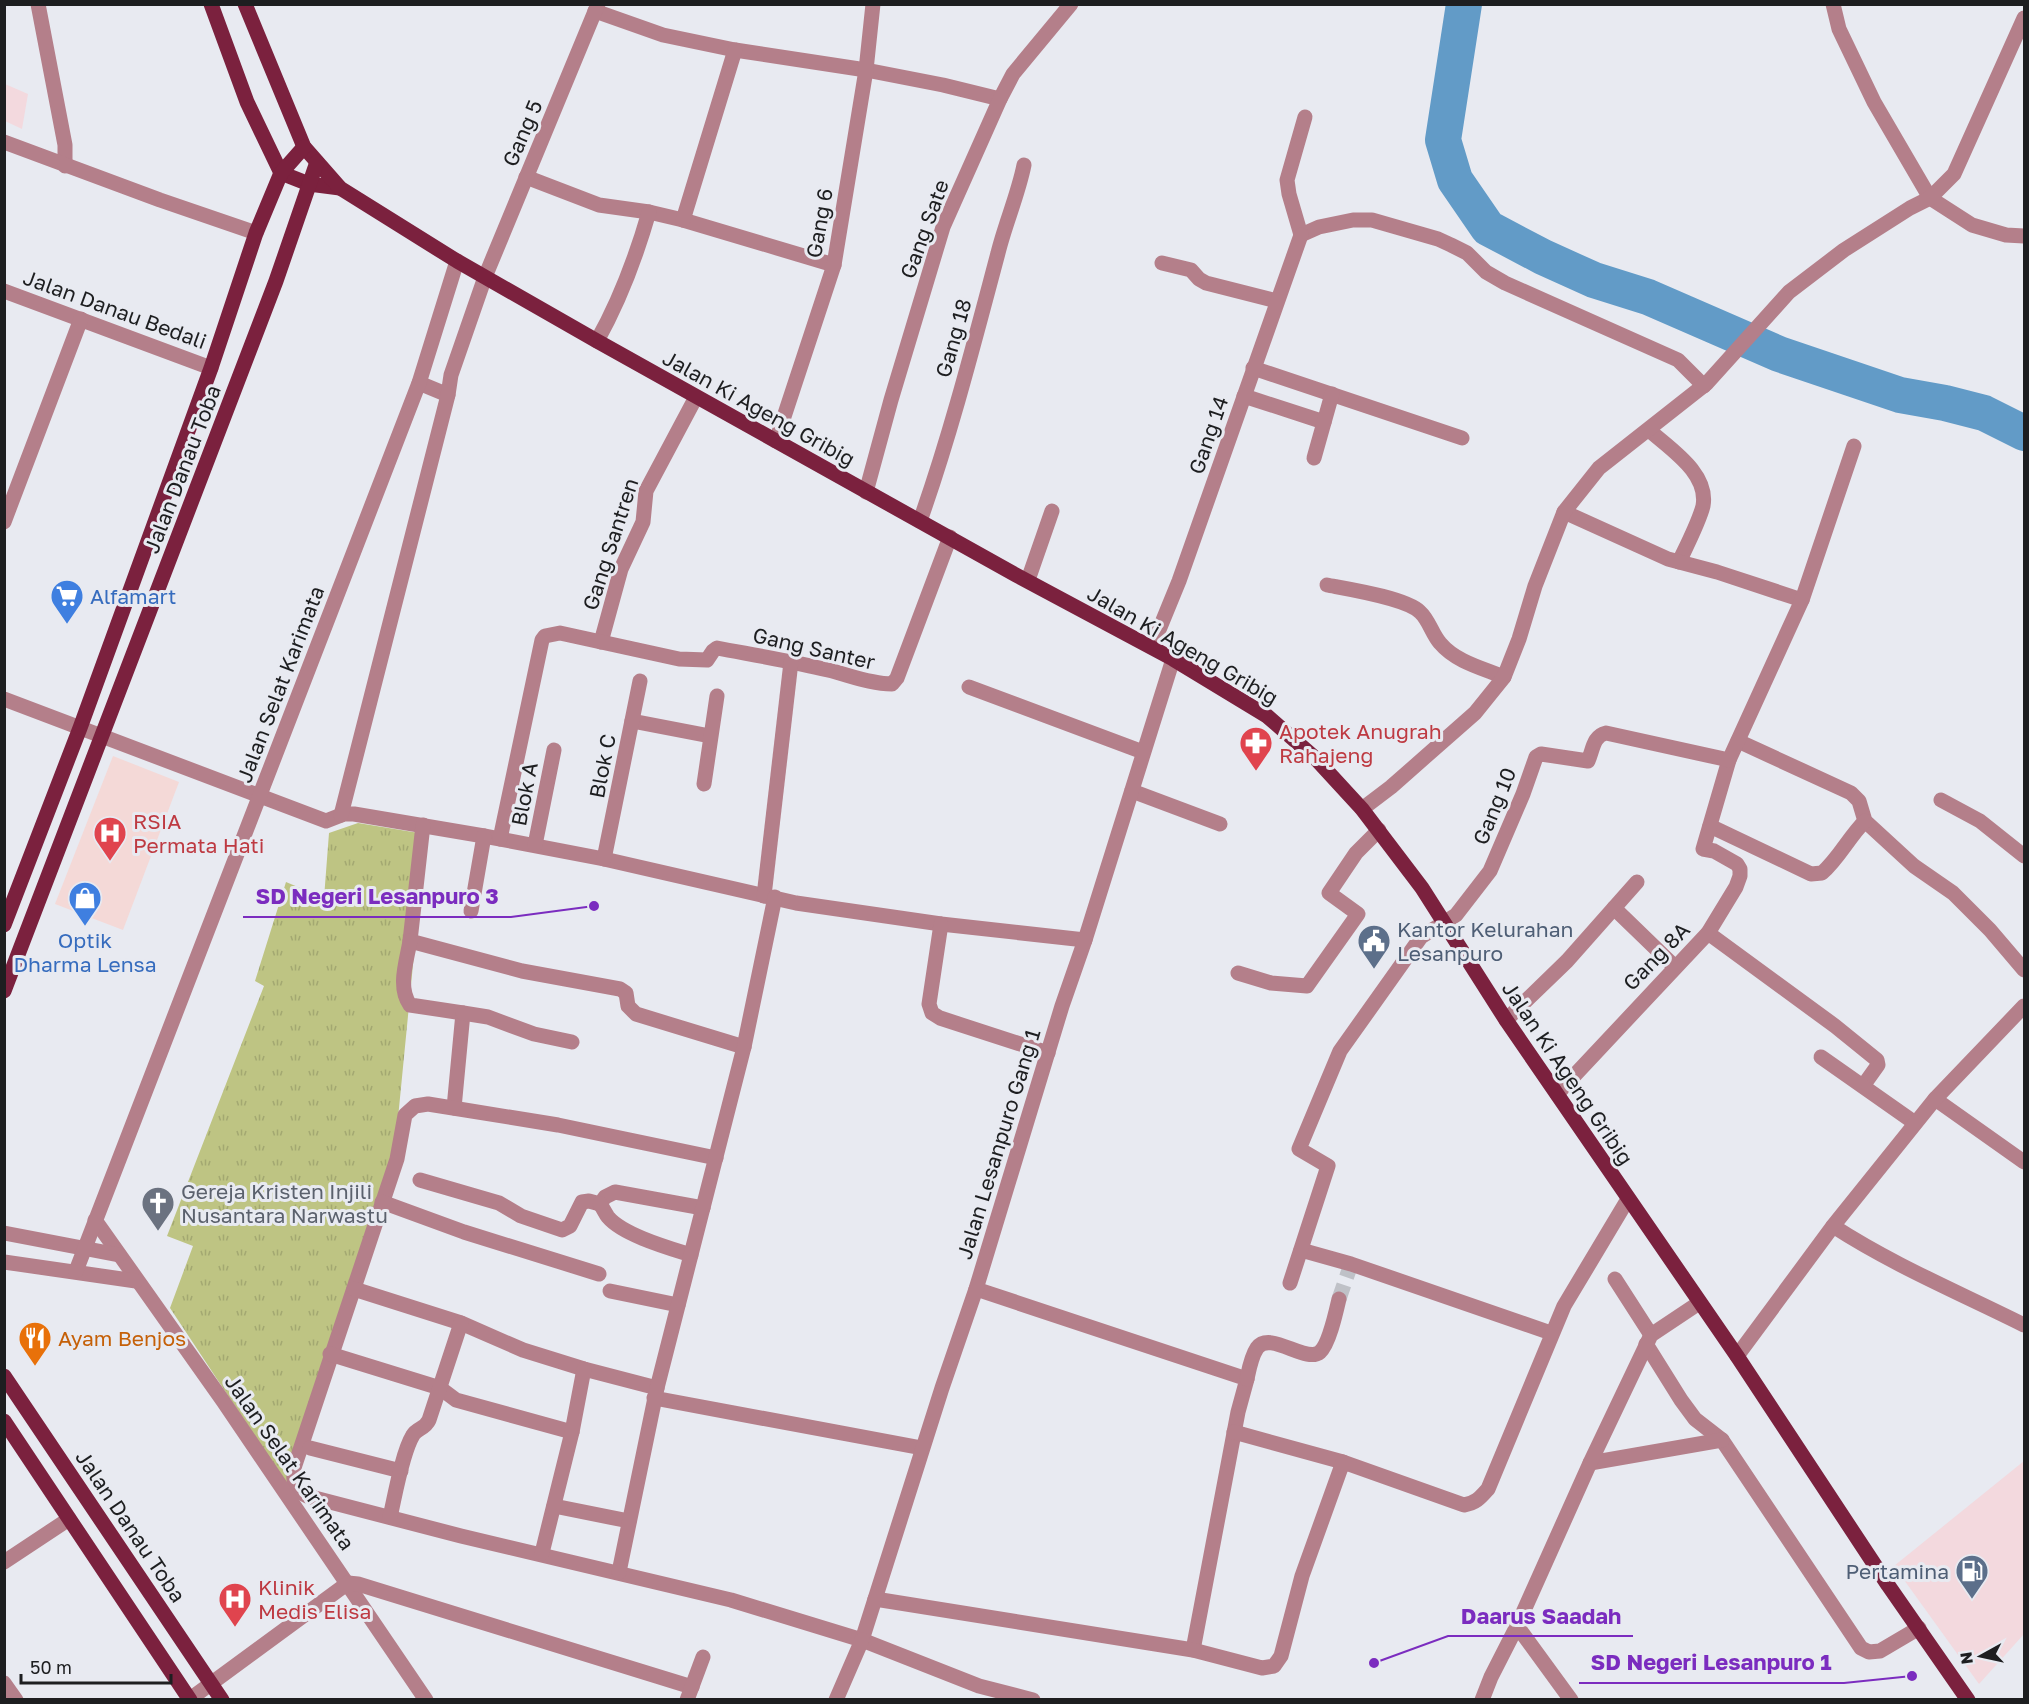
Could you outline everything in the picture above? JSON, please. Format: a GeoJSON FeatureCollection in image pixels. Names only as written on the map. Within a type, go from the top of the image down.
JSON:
{"type":"FeatureCollection","features":[{"type":"Feature","properties":{"kind":"main road"},"geometry":{"type":"LineString","coordinates":[[211,4],[247,102],[281,173]]}},
{"type":"Feature","properties":{"kind":"main road","name":"Jalan Ki Ageng Gribig"},"geometry":{"type":"LineString","coordinates":[[245,4],[304,147],[340,188],[485,278],[597,342],[1173,659],[1267,716],[1316,759],[1362,809],[1422,888],[1506,1020],[1737,1356],[1888,1585],[1968,1700]]}},
{"type":"Feature","properties":{"kind":"main road","name":"Jalan Danau Toba"},"geometry":{"type":"LineString","coordinates":[[4,925],[80,728],[211,368],[256,233],[281,173],[304,147]]}},
{"type":"Feature","properties":{"kind":"main road","name":"Jalan Danau Toba"},"geometry":{"type":"LineString","coordinates":[[4,991],[276,281],[317,162]]}},
{"type":"Feature","properties":{"kind":"main road","name":"Jalan Ki Ageng Gribig"},"geometry":{"type":"LineString","coordinates":[[281,173],[309,184],[340,188]]}},
{"type":"Feature","properties":{"kind":"main road","name":"Jalan Danau Toba"},"geometry":{"type":"LineString","coordinates":[[4,1376],[222,1700]]}},
{"type":"Feature","properties":{"kind":"main road"},"geometry":{"type":"LineString","coordinates":[[4,1421],[190,1699]]}},
{"type":"Feature","properties":{"kind":"street"},"geometry":{"type":"LineString","coordinates":[[38,4],[65,145],[66,166]]}},
{"type":"Feature","properties":{"kind":"street","name":"Gang 6"},"geometry":{"type":"LineString","coordinates":[[776,441],[834,265],[866,70],[873,4]]}},
{"type":"Feature","properties":{"kind":"street","name":"Gang Sate"},"geometry":{"type":"LineString","coordinates":[[866,492],[943,227],[1013,74],[1071,4]]}},
{"type":"Feature","properties":{"kind":"street"},"geometry":{"type":"LineString","coordinates":[[1833,4],[1839,29],[1874,102],[1930,198],[1972,225],[2006,235],[2025,237]]}},
{"type":"Feature","properties":{"kind":"street"},"geometry":{"type":"LineString","coordinates":[[596,8],[663,35],[735,50],[866,70],[1000,99]]}},
{"type":"Feature","properties":{"kind":"street","name":"Gang 5"},"geometry":{"type":"LineString","coordinates":[[341,815],[451,375],[485,278],[596,8]]}},
{"type":"Feature","properties":{"kind":"street"},"geometry":{"type":"LineString","coordinates":[[1362,809],[1391,788],[1475,713],[1504,677],[1519,639],[1535,586],[1564,512],[1599,468],[1706,384],[1789,292],[1844,250],[1930,198],[1954,174],[2025,18]]}},
{"type":"Feature","properties":{"kind":"street"},"geometry":{"type":"LineString","coordinates":[[683,220],[735,50]]}},
{"type":"Feature","properties":{"kind":"street"},"geometry":{"type":"LineString","coordinates":[[1305,117],[1287,180],[1301,235],[1319,227],[1353,220],[1372,220],[1438,239],[1467,253],[1486,272],[1505,283],[1678,360],[1706,384]]}},
{"type":"Feature","properties":{"kind":"street"},"geometry":{"type":"LineString","coordinates":[[4,142],[256,233]]}},
{"type":"Feature","properties":{"kind":"street","name":"Gang 18"},"geometry":{"type":"LineString","coordinates":[[920,520],[932,487],[1024,165]]}},
{"type":"Feature","properties":{"kind":"street"},"geometry":{"type":"LineString","coordinates":[[526,177],[599,205],[649,212],[683,220],[834,265]]}},
{"type":"Feature","properties":{"kind":"street"},"geometry":{"type":"LineString","coordinates":[[597,342],[614,312],[638,249],[649,212]]}},
{"type":"Feature","properties":{"kind":"street","name":"Gang 14"},"geometry":{"type":"LineString","coordinates":[[1152,647],[1179,580],[1301,235]]}},
{"type":"Feature","properties":{"kind":"street","name":"Jalan Selat Karimata"},"geometry":{"type":"LineString","coordinates":[[76,1271],[419,383],[457,261]]}},
{"type":"Feature","properties":{"kind":"street"},"geometry":{"type":"LineString","coordinates":[[1162,263],[1191,270],[1206,283],[1278,301]]}},
{"type":"Feature","properties":{"kind":"street","name":"Jalan Danau Bedali"},"geometry":{"type":"LineString","coordinates":[[4,291],[211,368]]}},
{"type":"Feature","properties":{"kind":"street"},"geometry":{"type":"LineString","coordinates":[[4,522],[81,319]]}},
{"type":"Feature","properties":{"kind":"street"},"geometry":{"type":"LineString","coordinates":[[1253,368],[1462,438]]}},
{"type":"Feature","properties":{"kind":"street"},"geometry":{"type":"LineString","coordinates":[[419,383],[447,395]]}},
{"type":"Feature","properties":{"kind":"street"},"geometry":{"type":"LineString","coordinates":[[1314,458],[1332,394]]}},
{"type":"Feature","properties":{"kind":"street"},"geometry":{"type":"LineString","coordinates":[[1244,396],[1324,422]]}},
{"type":"Feature","properties":{"kind":"street","name":"Gang Santren"},"geometry":{"type":"LineString","coordinates":[[601,642],[621,569],[643,522],[646,491],[696,397]]}},
{"type":"Feature","properties":{"kind":"street"},"geometry":{"type":"LineString","coordinates":[[1649,430],[1693,470],[1702,487],[1702,507],[1679,562]]}},
{"type":"Feature","properties":{"kind":"street"},"geometry":{"type":"LineString","coordinates":[[1854,446],[1802,600],[1730,760],[1710,826],[1810,874],[1822,873],[1865,821]]}},
{"type":"Feature","properties":{"kind":"street"},"geometry":{"type":"LineString","coordinates":[[1028,580],[1052,510]]}},
{"type":"Feature","properties":{"kind":"street"},"geometry":{"type":"LineString","coordinates":[[1564,512],[1605,532],[1679,562],[1802,600]]}},
{"type":"Feature","properties":{"kind":"street","name":"Gang Santer"},"geometry":{"type":"LineString","coordinates":[[601,642],[679,659],[707,660],[717,648],[792,662],[859,677],[879,684],[892,684],[897,678],[951,537]]}},
{"type":"Feature","properties":{"kind":"street"},"geometry":{"type":"LineString","coordinates":[[1327,585],[1358,591],[1412,607],[1420,612],[1439,642],[1454,657],[1504,677]]}},
{"type":"Feature","properties":{"kind":"street"},"geometry":{"type":"LineString","coordinates":[[500,839],[542,640],[545,636],[560,633],[601,642]]}},
{"type":"Feature","properties":{"kind":"street","name":"Jalan Lesanpuro Gang 1"},"geometry":{"type":"LineString","coordinates":[[836,1700],[862,1640],[922,1448],[976,1289],[1173,659]]}},
{"type":"Feature","properties":{"kind":"street"},"geometry":{"type":"LineString","coordinates":[[619,1572],[656,1393],[744,1047],[770,897],[792,662]]}},
{"type":"Feature","properties":{"kind":"street","name":"Blok C"},"geometry":{"type":"LineString","coordinates":[[604,859],[639,681]]}},
{"type":"Feature","properties":{"kind":"street"},"geometry":{"type":"LineString","coordinates":[[969,687],[1143,752]]}},
{"type":"Feature","properties":{"kind":"street"},"geometry":{"type":"LineString","coordinates":[[704,783],[717,696]]}},
{"type":"Feature","properties":{"kind":"street"},"geometry":{"type":"LineString","coordinates":[[4,699],[326,821],[341,815],[354,814],[535,845],[796,903],[941,924],[1085,940]]}},
{"type":"Feature","properties":{"kind":"street"},"geometry":{"type":"LineString","coordinates":[[632,721],[710,736]]}},
{"type":"Feature","properties":{"kind":"street","name":"Gang 10"},"geometry":{"type":"LineString","coordinates":[[1444,922],[1456,915],[1490,871],[1536,757],[1541,754],[1585,762],[1589,759],[1596,738],[1606,733],[1730,760]]}},
{"type":"Feature","properties":{"kind":"street"},"geometry":{"type":"LineString","coordinates":[[1738,741],[1851,792],[1859,801],[1865,821],[1914,866],[1953,893],[2025,969]]}},
{"type":"Feature","properties":{"kind":"street","name":"Blok A"},"geometry":{"type":"LineString","coordinates":[[535,845],[554,750]]}},
{"type":"Feature","properties":{"kind":"street"},"geometry":{"type":"LineString","coordinates":[[1131,791],[1220,824]]}},
{"type":"Feature","properties":{"kind":"street"},"geometry":{"type":"LineString","coordinates":[[1941,800],[1980,821],[2025,856]]}},
{"type":"Feature","properties":{"kind":"street"},"geometry":{"type":"LineString","coordinates":[[423,825],[404,987],[410,1005],[488,1017],[534,1034],[572,1041]]}},
{"type":"Feature","properties":{"kind":"street","name":"Gang 8A"},"geometry":{"type":"LineString","coordinates":[[1557,1094],[1708,933],[1736,887],[1740,869],[1737,864],[1724,856],[1703,849],[1710,826]]}},
{"type":"Feature","properties":{"kind":"street"},"geometry":{"type":"LineString","coordinates":[[1238,973],[1271,983],[1307,986],[1358,914],[1329,893],[1356,853],[1378,830]]}},
{"type":"Feature","properties":{"kind":"street"},"geometry":{"type":"LineString","coordinates":[[471,911],[484,836]]}},
{"type":"Feature","properties":{"kind":"street"},"geometry":{"type":"LineString","coordinates":[[1506,1020],[1567,961],[1636,882]]}},
{"type":"Feature","properties":{"kind":"street"},"geometry":{"type":"LineString","coordinates":[[1614,908],[1676,966]]}},
{"type":"Feature","properties":{"kind":"street"},"geometry":{"type":"LineString","coordinates":[[1290,1283],[1328,1166],[1299,1149],[1340,1051],[1421,937],[1444,922]]}},
{"type":"Feature","properties":{"kind":"street"},"geometry":{"type":"LineString","coordinates":[[941,924],[929,1004],[932,1013],[940,1018],[1048,1053]]}},
{"type":"Feature","properties":{"kind":"street"},"geometry":{"type":"LineString","coordinates":[[1708,933],[1877,1060],[1878,1065],[1863,1086]]}},
{"type":"Feature","properties":{"kind":"street"},"geometry":{"type":"LineString","coordinates":[[410,941],[522,971],[620,989],[626,993],[628,1006],[636,1014],[744,1047]]}},
{"type":"Feature","properties":{"kind":"street"},"geometry":{"type":"LineString","coordinates":[[1737,1356],[1833,1226],[1915,1123],[1935,1099],[2025,1006]]}},
{"type":"Feature","properties":{"kind":"street"},"geometry":{"type":"LineString","coordinates":[[454,1108],[463,1013]]}},
{"type":"Feature","properties":{"kind":"street"},"geometry":{"type":"LineString","coordinates":[[1821,1057],[1915,1123]]}},
{"type":"Feature","properties":{"kind":"street"},"geometry":{"type":"LineString","coordinates":[[1935,1099],[2025,1162]]}},
{"type":"Feature","properties":{"kind":"street"},"geometry":{"type":"LineString","coordinates":[[716,1158],[558,1125],[454,1108],[428,1104],[409,1110],[405,1115],[397,1159],[330,1354],[294,1468],[294,1485],[304,1495],[731,1600],[862,1640],[976,1693],[1033,1700]]}},
{"type":"Feature","properties":{"kind":"street"},"geometry":{"type":"LineString","coordinates":[[420,1180],[499,1203],[521,1216],[562,1230],[570,1226],[582,1202],[600,1204],[608,1217],[626,1229],[656,1244],[691,1255]]}},
{"type":"Feature","properties":{"kind":"street"},"geometry":{"type":"LineString","coordinates":[[600,1204],[608,1195],[619,1191],[704,1208]]}},
{"type":"Feature","properties":{"kind":"street"},"geometry":{"type":"LineString","coordinates":[[1234,1432],[1343,1462],[1464,1504],[1474,1503],[1488,1489],[1564,1306],[1628,1199]]}},
{"type":"Feature","properties":{"kind":"street"},"geometry":{"type":"LineString","coordinates":[[382,1202],[464,1232],[599,1274]]}},
{"type":"Feature","properties":{"kind":"street","name":"Jalan Selat Karimata"},"geometry":{"type":"LineString","coordinates":[[94,1220],[223,1401],[426,1700]]}},
{"type":"Feature","properties":{"kind":"street"},"geometry":{"type":"LineString","coordinates":[[1833,1226],[1897,1262],[2025,1325]]}},
{"type":"Feature","properties":{"kind":"street"},"geometry":{"type":"LineString","coordinates":[[4,1233],[119,1256]]}},
{"type":"Feature","properties":{"kind":"street"},"geometry":{"type":"LineString","coordinates":[[1301,1250],[1551,1333]]}},
{"type":"Feature","properties":{"kind":"street"},"geometry":{"type":"LineString","coordinates":[[4,1262],[136,1281]]}},
{"type":"Feature","properties":{"kind":"street"},"geometry":{"type":"LineString","coordinates":[[1615,1279],[1681,1400],[1695,1419],[1722,1440],[1861,1648],[1869,1652],[1880,1651],[1919,1628]]}},
{"type":"Feature","properties":{"kind":"street"},"geometry":{"type":"LineString","coordinates":[[354,1289],[461,1323],[523,1350],[656,1393],[922,1448]]}},
{"type":"Feature","properties":{"kind":"street"},"geometry":{"type":"LineString","coordinates":[[976,1289],[1246,1379]]}},
{"type":"Feature","properties":{"kind":"street"},"geometry":{"type":"LineString","coordinates":[[610,1291],[678,1305]]}},
{"type":"Feature","properties":{"kind":"street"},"geometry":{"type":"LineString","coordinates":[[1193,1650],[1234,1432],[1252,1359],[1258,1347],[1263,1343],[1276,1344],[1308,1354],[1321,1352],[1328,1337],[1339,1299]]}},
{"type":"Feature","properties":{"kind":"street"},"geometry":{"type":"LineString","coordinates":[[1482,1700],[1648,1340],[1699,1303]]}},
{"type":"Feature","properties":{"kind":"street"},"geometry":{"type":"LineString","coordinates":[[390,1517],[412,1437],[426,1426],[461,1323]]}},
{"type":"Feature","properties":{"kind":"street"},"geometry":{"type":"LineString","coordinates":[[330,1354],[440,1388],[456,1400],[572,1432]]}},
{"type":"Feature","properties":{"kind":"street"},"geometry":{"type":"LineString","coordinates":[[542,1553],[572,1432],[584,1369]]}},
{"type":"Feature","properties":{"kind":"street"},"geometry":{"type":"LineString","coordinates":[[1590,1463],[1722,1440]]}},
{"type":"Feature","properties":{"kind":"street"},"geometry":{"type":"LineString","coordinates":[[310,1448],[401,1472]]}},
{"type":"Feature","properties":{"kind":"street"},"geometry":{"type":"LineString","coordinates":[[875,1599],[1193,1650],[1262,1668],[1274,1666],[1281,1656],[1302,1576],[1343,1462]]}},
{"type":"Feature","properties":{"kind":"street"},"geometry":{"type":"LineString","coordinates":[[554,1506],[629,1521]]}},
{"type":"Feature","properties":{"kind":"street"},"geometry":{"type":"LineString","coordinates":[[4,1562],[69,1519]]}},
{"type":"Feature","properties":{"kind":"street"},"geometry":{"type":"LineString","coordinates":[[190,1699],[348,1583],[358,1584],[689,1693],[703,1657]]}},
{"type":"Feature","properties":{"kind":"street"},"geometry":{"type":"LineString","coordinates":[[1517,1626],[1571,1700]]}},
{"type":"Feature","properties":{"kind":"shaded area"},"geometry":{"type":"Polygon","coordinates":[[[5,84],[28,94],[22,129],[5,121],[5,84]]]}},
{"type":"Feature","properties":{"kind":"shaded area","name":"RSIA Permata Hati"},"geometry":{"type":"Polygon","coordinates":[[[113,756],[179,782],[123,930],[55,904],[113,756]]]}},
{"type":"Feature","properties":{"kind":"shaded area","name":"Pertamina"},"geometry":{"type":"Polygon","coordinates":[[[2024,1461],[2024,1634],[1979,1684],[1894,1566],[2024,1461]]]}},
{"type":"Feature","properties":{"kind":"green space"},"geometry":{"type":"Polygon","coordinates":[[[358,823],[419,833],[416,934],[395,1149],[287,1485],[170,1308],[193,1246],[167,1236],[264,986],[255,981],[286,882],[324,898],[329,833],[358,823]]]}},
{"type":"Feature","properties":{"kind":"waterway"},"geometry":{"type":"LineString","coordinates":[[1464,4],[1443,140],[1455,180],[1488,228],[1543,257],[1594,280],[1648,297],[1779,354],[1900,395],[1984,413],[2024,433]]}},
{"type":"Feature","properties":{"kind":"tunnel"},"geometry":{"type":"LineString","coordinates":[[1339,1299],[1350,1267]]}},
{"type":"Feature","properties":{"kind":"place","name":"Alfamart"},"geometry":{"type":"Point","coordinates":[67,625]}},
{"type":"Feature","properties":{"kind":"place","name":"Apotek Anugrah Rahajeng"},"geometry":{"type":"Point","coordinates":[1256,772]}},
{"type":"Feature","properties":{"kind":"place","name":"RSIA Permata Hati"},"geometry":{"type":"Point","coordinates":[110,862]}},
{"type":"Feature","properties":{"kind":"place","name":"SD Negeri Lesanpuro 3"},"geometry":{"type":"Point","coordinates":[594,906]}},
{"type":"Feature","properties":{"kind":"place","name":"Optik Dharma Lensa"},"geometry":{"type":"Point","coordinates":[85,927]}},
{"type":"Feature","properties":{"kind":"place","name":"Kantor Kelurahan Lesanpuro"},"geometry":{"type":"Point","coordinates":[1374,970]}},
{"type":"Feature","properties":{"kind":"place","name":"Gereja Kristen Injili Nusantara Narwastu"},"geometry":{"type":"Point","coordinates":[158,1232]}},
{"type":"Feature","properties":{"kind":"place","name":"Ayam Benjos"},"geometry":{"type":"Point","coordinates":[35,1367]}},
{"type":"Feature","properties":{"kind":"place","name":"Pertamina"},"geometry":{"type":"Point","coordinates":[1972,1600]}},
{"type":"Feature","properties":{"kind":"place","name":"Klinik Medis Elisa"},"geometry":{"type":"Point","coordinates":[235,1628]}},
{"type":"Feature","properties":{"kind":"place","name":"Daarus Saadah"},"geometry":{"type":"Point","coordinates":[1374,1663]}},
{"type":"Feature","properties":{"kind":"place","name":"SD Negeri Lesanpuro 1"},"geometry":{"type":"Point","coordinates":[1912,1676]}}]}
